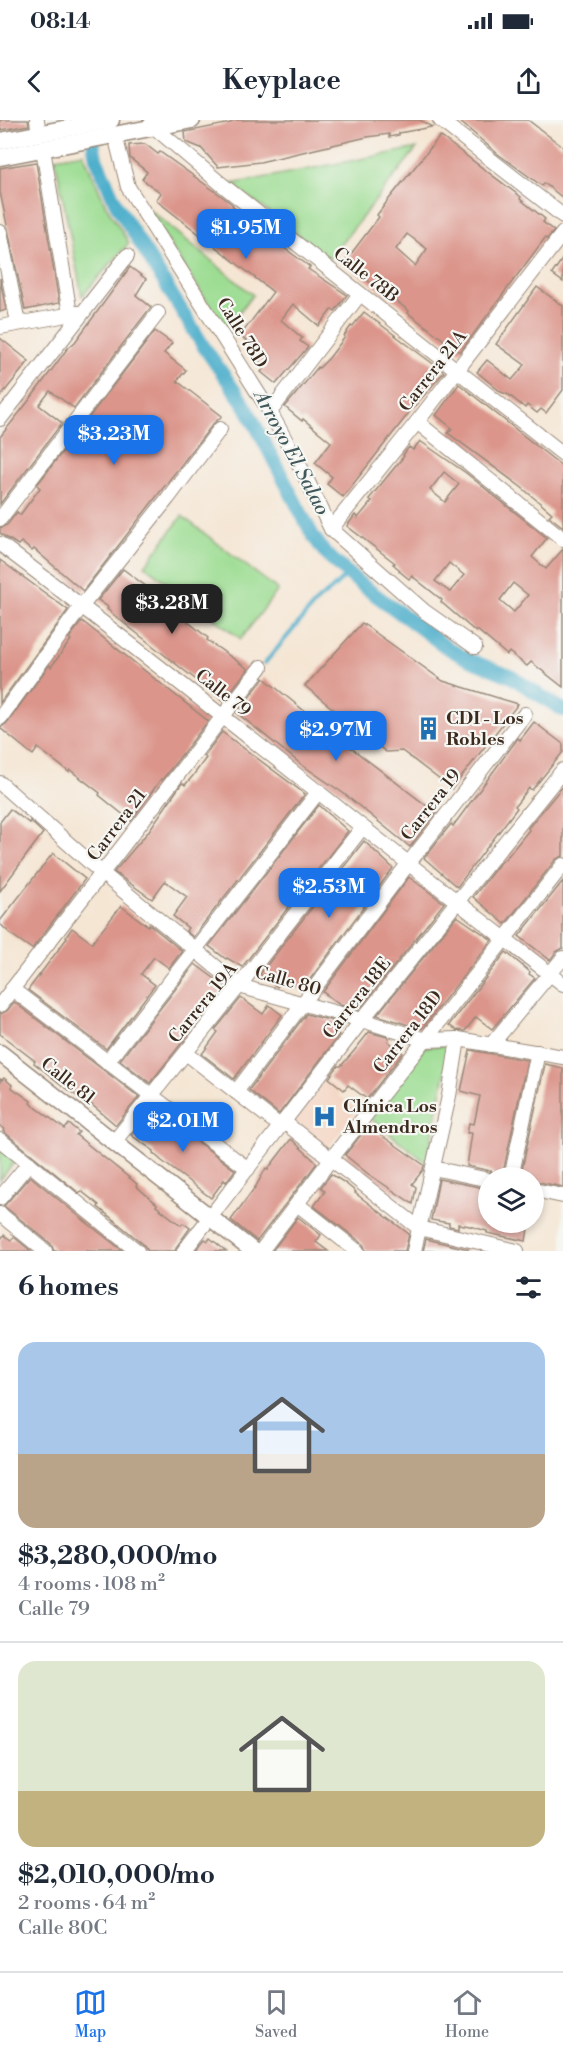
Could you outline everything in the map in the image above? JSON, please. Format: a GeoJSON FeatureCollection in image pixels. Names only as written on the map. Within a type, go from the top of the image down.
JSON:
{"type":"FeatureCollection","features":[{"type":"Feature","properties":{"kind":"street"},"geometry":{"type":"LineString","coordinates":[[0,141],[40,134],[71,136],[108,126],[192,120]]}},
{"type":"Feature","properties":{"kind":"street"},"geometry":{"type":"LineString","coordinates":[[440,120],[563,216]]}},
{"type":"Feature","properties":{"kind":"street","name":"Calle 78B"},"geometry":{"type":"LineString","coordinates":[[153,124],[228,189],[563,454]]}},
{"type":"Feature","properties":{"kind":"street","name":"Calle 78D"},"geometry":{"type":"LineString","coordinates":[[108,126],[128,187],[270,412],[301,468],[330,529],[424,611],[475,647]]}},
{"type":"Feature","properties":{"kind":"street"},"geometry":{"type":"LineString","coordinates":[[0,157],[40,134]]}},
{"type":"Feature","properties":{"kind":"street"},"geometry":{"type":"LineString","coordinates":[[40,134],[76,313]]}},
{"type":"Feature","properties":{"kind":"street"},"geometry":{"type":"LineString","coordinates":[[0,232],[18,323]]}},
{"type":"Feature","properties":{"kind":"street","name":"Carrera 21A"},"geometry":{"type":"LineString","coordinates":[[330,529],[417,422],[563,233]]}},
{"type":"Feature","properties":{"kind":"street"},"geometry":{"type":"LineString","coordinates":[[0,419],[76,313],[127,256]]}},
{"type":"Feature","properties":{"kind":"street"},"geometry":{"type":"LineString","coordinates":[[270,412],[360,294]]}},
{"type":"Feature","properties":{"kind":"street"},"geometry":{"type":"LineString","coordinates":[[0,327],[76,313]]}},
{"type":"Feature","properties":{"kind":"street"},"geometry":{"type":"LineString","coordinates":[[0,519],[158,313]]}},
{"type":"Feature","properties":{"kind":"street"},"geometry":{"type":"LineString","coordinates":[[417,422],[563,539]]}},
{"type":"Feature","properties":{"kind":"street"},"geometry":{"type":"LineString","coordinates":[[0,718],[81,607],[220,429]]}},
{"type":"Feature","properties":{"kind":"street","name":"Calle 79"},"geometry":{"type":"LineString","coordinates":[[0,544],[319,791],[362,828],[563,984]]}},
{"type":"Feature","properties":{"kind":"street","name":"Carrera 21"},"geometry":{"type":"LineString","coordinates":[[0,1005],[261,667]]}},
{"type":"Feature","properties":{"kind":"street","name":"Carrera 19"},"geometry":{"type":"LineString","coordinates":[[236,1092],[408,864],[525,714]]}},
{"type":"Feature","properties":{"kind":"street","name":"Carrera 18E"},"geometry":{"type":"LineString","coordinates":[[184,1251],[362,1020],[563,770]]}},
{"type":"Feature","properties":{"kind":"street","name":"Calle 80"},"geometry":{"type":"LineString","coordinates":[[0,783],[103,874],[239,986],[425,1040],[458,1039],[563,1057]]}},
{"type":"Feature","properties":{"kind":"street"},"geometry":{"type":"LineString","coordinates":[[108,1062],[319,791]]}},
{"type":"Feature","properties":{"kind":"street","name":"Carrera 19A"},"geometry":{"type":"LineString","coordinates":[[114,1142],[362,828]]}},
{"type":"Feature","properties":{"kind":"street","name":"Carrera 18D"},"geometry":{"type":"LineString","coordinates":[[261,1251],[503,938],[563,865]]}},
{"type":"Feature","properties":{"kind":"street"},"geometry":{"type":"LineString","coordinates":[[491,1045],[563,958]]}},
{"type":"Feature","properties":{"kind":"street"},"geometry":{"type":"LineString","coordinates":[[12,989],[248,1169]]}},
{"type":"Feature","properties":{"kind":"street"},"geometry":{"type":"LineString","coordinates":[[414,1251],[458,1039]]}},
{"type":"Feature","properties":{"kind":"street"},"geometry":{"type":"LineString","coordinates":[[513,1167],[538,1052]]}},
{"type":"Feature","properties":{"kind":"street","name":"Calle 81"},"geometry":{"type":"LineString","coordinates":[[0,1053],[253,1251]]}},
{"type":"Feature","properties":{"kind":"street"},"geometry":{"type":"LineString","coordinates":[[186,1053],[236,1092],[331,1159],[419,1228],[517,1251]]}},
{"type":"Feature","properties":{"kind":"street"},"geometry":{"type":"LineString","coordinates":[[0,1140],[137,1251]]}},
{"type":"Feature","properties":{"kind":"street"},"geometry":{"type":"LineString","coordinates":[[0,1198],[29,1163]]}},
{"type":"Feature","properties":{"kind":"street"},"geometry":{"type":"LineString","coordinates":[[433,1168],[478,1178]]}},
{"type":"Feature","properties":{"kind":"street"},"geometry":{"type":"LineString","coordinates":[[544,1192],[563,1196]]}},
{"type":"Feature","properties":{"kind":"street"},"geometry":{"type":"LineString","coordinates":[[297,1204],[357,1251]]}},
{"type":"Feature","properties":{"kind":"street"},"geometry":{"type":"LineString","coordinates":[[0,1214],[45,1251]]}},
{"type":"Feature","properties":{"kind":"shaded area","name":"Clínica Los Almendros"},"geometry":{"type":"Polygon","coordinates":[[[326,1079],[341,1091],[338,1095],[357,1109],[327,1149],[293,1122],[326,1079]]]}},
{"type":"Feature","properties":{"kind":"green space"},"geometry":{"type":"Polygon","coordinates":[[[417,148],[329,259],[232,184],[417,148]]]}},
{"type":"Feature","properties":{"kind":"green space"},"geometry":{"type":"Polygon","coordinates":[[[83,153],[106,206],[129,243],[82,296],[55,158],[83,153]]]}},
{"type":"Feature","properties":{"kind":"green space"},"geometry":{"type":"Polygon","coordinates":[[[144,205],[253,295],[225,329],[144,205]]]}},
{"type":"Feature","properties":{"kind":"green space"},"geometry":{"type":"Polygon","coordinates":[[[182,516],[278,590],[241,639],[145,566],[182,516]]]}},
{"type":"Feature","properties":{"kind":"green space"},"geometry":{"type":"Polygon","coordinates":[[[451,1045],[427,1163],[370,1118],[425,1047],[451,1045]]]}},
{"type":"Feature","properties":{"kind":"green space"},"geometry":{"type":"Polygon","coordinates":[[[0,1148],[16,1160],[0,1180],[0,1148]]]}},
{"type":"Feature","properties":{"kind":"building"},"geometry":{"type":"Polygon","coordinates":[[[0,120],[28,120],[29,125],[0,130],[0,120]]]}},
{"type":"Feature","properties":{"kind":"building"},"geometry":{"type":"Polygon","coordinates":[[[236,120],[420,120],[432,127],[389,137],[389,134],[367,137],[260,162],[218,167],[201,148],[186,142],[185,132],[236,120]]]}},
{"type":"Feature","properties":{"kind":"building"},"geometry":{"type":"Polygon","coordinates":[[[458,120],[528,120],[563,147],[563,198],[544,183],[542,186],[498,154],[458,120]]]}},
{"type":"Feature","properties":{"kind":"building"},"geometry":{"type":"Polygon","coordinates":[[[440,136],[521,197],[520,199],[545,219],[543,222],[554,231],[547,239],[545,238],[460,352],[344,263],[379,217],[377,215],[440,136]],[[407,234],[396,249],[415,266],[427,249],[407,234]]]}},
{"type":"Feature","properties":{"kind":"building"},"geometry":{"type":"Polygon","coordinates":[[[145,144],[158,154],[160,152],[223,197],[310,267],[308,269],[347,295],[335,311],[332,309],[319,326],[293,304],[281,320],[302,338],[300,341],[308,347],[276,384],[261,372],[266,366],[253,356],[258,350],[240,336],[273,292],[156,200],[161,193],[142,179],[147,172],[130,158],[129,145],[145,144]]]}},
{"type":"Feature","properties":{"kind":"building"},"geometry":{"type":"Polygon","coordinates":[[[36,162],[59,303],[25,310],[0,192],[0,168],[36,162]]]}},
{"type":"Feature","properties":{"kind":"building"},"geometry":{"type":"Polygon","coordinates":[[[563,258],[563,282],[552,274],[563,258]]]}},
{"type":"Feature","properties":{"kind":"building"},"geometry":{"type":"Polygon","coordinates":[[[130,267],[146,279],[136,295],[151,307],[74,408],[50,391],[39,405],[62,423],[0,504],[0,437],[67,349],[75,342],[130,267]]]}},
{"type":"Feature","properties":{"kind":"building"},"geometry":{"type":"Polygon","coordinates":[[[0,278],[6,310],[0,312],[0,278]]]}},
{"type":"Feature","properties":{"kind":"building"},"geometry":{"type":"Polygon","coordinates":[[[537,287],[563,306],[563,390],[546,413],[541,409],[537,413],[527,405],[525,408],[477,372],[487,360],[512,380],[525,365],[496,344],[537,287]]]}},
{"type":"Feature","properties":{"kind":"building"},"geometry":{"type":"Polygon","coordinates":[[[364,312],[444,372],[343,497],[327,484],[332,477],[315,463],[331,442],[285,407],[318,367],[329,358],[351,326],[364,312]]]}},
{"type":"Feature","properties":{"kind":"building"},"geometry":{"type":"Polygon","coordinates":[[[155,331],[172,343],[164,353],[186,370],[177,381],[222,416],[213,424],[83,591],[34,549],[32,551],[21,542],[18,545],[0,533],[0,528],[7,525],[17,512],[20,515],[40,488],[37,485],[155,331]]]}},
{"type":"Feature","properties":{"kind":"building"},"geometry":{"type":"Polygon","coordinates":[[[0,338],[29,361],[0,397],[0,338]]]}},
{"type":"Feature","properties":{"kind":"building"},"geometry":{"type":"Polygon","coordinates":[[[459,384],[563,467],[563,527],[549,516],[552,513],[521,487],[448,433],[452,428],[436,415],[459,384]]]}},
{"type":"Feature","properties":{"kind":"building"},"geometry":{"type":"Polygon","coordinates":[[[420,441],[466,473],[547,538],[532,557],[546,569],[563,549],[563,687],[531,662],[527,666],[509,652],[507,655],[477,630],[476,632],[441,602],[442,600],[412,576],[409,579],[399,571],[393,564],[395,563],[347,526],[355,515],[358,518],[372,501],[369,499],[409,447],[413,450],[420,441]],[[444,472],[430,490],[445,502],[459,484],[444,472]],[[449,563],[435,581],[450,592],[464,575],[449,563]],[[513,583],[500,600],[514,612],[528,595],[513,583]]]}},
{"type":"Feature","properties":{"kind":"building"},"geometry":{"type":"Polygon","coordinates":[[[0,560],[68,610],[0,703],[0,560]]]}},
{"type":"Feature","properties":{"kind":"building"},"geometry":{"type":"Polygon","coordinates":[[[123,569],[159,596],[208,638],[207,640],[248,669],[223,701],[98,600],[123,569]]]}},
{"type":"Feature","properties":{"kind":"building"},"geometry":{"type":"Polygon","coordinates":[[[82,621],[208,721],[161,779],[131,821],[70,770],[69,772],[38,748],[33,755],[0,728],[7,723],[49,665],[51,667],[82,621]]]}},
{"type":"Feature","properties":{"kind":"building","name":"CDI - Los Robles"},"geometry":{"type":"Polygon","coordinates":[[[362,623],[443,681],[518,704],[452,789],[402,751],[386,752],[305,686],[362,623]]]}},
{"type":"Feature","properties":{"kind":"building"},"geometry":{"type":"Polygon","coordinates":[[[264,678],[341,741],[356,739],[350,747],[436,813],[410,847],[237,713],[264,678]]]}},
{"type":"Feature","properties":{"kind":"building"},"geometry":{"type":"Polygon","coordinates":[[[534,722],[563,744],[563,752],[532,790],[529,788],[515,806],[517,808],[457,887],[424,858],[451,824],[453,826],[518,738],[520,740],[534,722]]]}},
{"type":"Feature","properties":{"kind":"building"},"geometry":{"type":"Polygon","coordinates":[[[222,732],[305,794],[193,937],[186,931],[188,928],[173,916],[187,897],[165,881],[152,899],[114,872],[148,832],[182,783],[185,785],[192,777],[222,732]]]}},
{"type":"Feature","properties":{"kind":"building"},"geometry":{"type":"Polygon","coordinates":[[[563,786],[563,856],[556,859],[505,924],[473,897],[563,786]]]}},
{"type":"Feature","properties":{"kind":"building"},"geometry":{"type":"Polygon","coordinates":[[[319,805],[348,831],[242,967],[226,959],[209,946],[319,805]]]}},
{"type":"Feature","properties":{"kind":"building"},"geometry":{"type":"Polygon","coordinates":[[[10,809],[29,823],[30,821],[43,833],[0,891],[0,822],[10,809]]]}},
{"type":"Feature","properties":{"kind":"building"},"geometry":{"type":"Polygon","coordinates":[[[364,841],[393,868],[302,990],[284,977],[277,987],[260,974],[364,841]]]}},
{"type":"Feature","properties":{"kind":"building"},"geometry":{"type":"Polygon","coordinates":[[[53,853],[85,879],[32,949],[12,935],[0,924],[0,921],[53,853]]]}},
{"type":"Feature","properties":{"kind":"building"},"geometry":{"type":"Polygon","coordinates":[[[409,877],[444,903],[359,1010],[340,1005],[323,992],[409,877]]]}},
{"type":"Feature","properties":{"kind":"building"},"geometry":{"type":"Polygon","coordinates":[[[563,881],[563,948],[556,952],[550,960],[519,936],[563,881]]]}},
{"type":"Feature","properties":{"kind":"building"},"geometry":{"type":"Polygon","coordinates":[[[121,906],[148,926],[149,924],[182,951],[169,968],[154,957],[141,974],[155,985],[106,1049],[28,990],[72,928],[92,943],[121,906]]]}},
{"type":"Feature","properties":{"kind":"building"},"geometry":{"type":"Polygon","coordinates":[[[457,916],[492,940],[423,1027],[421,1029],[377,1015],[457,916]]]}},
{"type":"Feature","properties":{"kind":"building"},"geometry":{"type":"Polygon","coordinates":[[[506,952],[535,978],[492,1029],[476,1017],[465,1031],[456,1030],[449,1025],[506,952]]]}},
{"type":"Feature","properties":{"kind":"building"},"geometry":{"type":"Polygon","coordinates":[[[195,964],[226,987],[150,1083],[120,1060],[195,964]]]}},
{"type":"Feature","properties":{"kind":"building"},"geometry":{"type":"Polygon","coordinates":[[[241,998],[263,1014],[269,1005],[282,1015],[234,1079],[202,1054],[218,1032],[215,1030],[241,998]]]}},
{"type":"Feature","properties":{"kind":"building"},"geometry":{"type":"Polygon","coordinates":[[[14,1002],[139,1097],[116,1125],[86,1100],[85,1102],[63,1086],[0,1034],[0,1014],[7,1011],[14,1002]]]}},
{"type":"Feature","properties":{"kind":"building"},"geometry":{"type":"Polygon","coordinates":[[[306,1014],[344,1024],[337,1034],[339,1035],[279,1114],[249,1090],[306,1014]]]}},
{"type":"Feature","properties":{"kind":"building"},"geometry":{"type":"Polygon","coordinates":[[[369,1032],[387,1037],[388,1041],[403,1053],[367,1099],[348,1085],[344,1090],[329,1078],[369,1032]]]}},
{"type":"Feature","properties":{"kind":"building"},"geometry":{"type":"Polygon","coordinates":[[[470,1050],[527,1060],[504,1167],[478,1168],[467,1166],[472,1133],[467,1133],[469,1123],[474,1124],[480,1096],[461,1091],[470,1050]]]}},
{"type":"Feature","properties":{"kind":"building"},"geometry":{"type":"Polygon","coordinates":[[[545,1064],[563,1068],[563,1187],[544,1183],[544,1167],[522,1167],[545,1064]]]}},
{"type":"Feature","properties":{"kind":"building"},"geometry":{"type":"Polygon","coordinates":[[[4,1078],[12,1085],[11,1087],[31,1101],[30,1103],[65,1129],[69,1124],[79,1132],[76,1135],[137,1184],[136,1186],[157,1204],[156,1206],[181,1225],[183,1223],[190,1228],[175,1251],[148,1251],[143,1244],[98,1207],[99,1205],[81,1191],[79,1193],[3,1131],[4,1129],[0,1126],[0,1079],[4,1078]]]}},
{"type":"Feature","properties":{"kind":"building"},"geometry":{"type":"Polygon","coordinates":[[[153,1108],[235,1170],[226,1182],[224,1180],[211,1198],[131,1135],[153,1108]]]}},
{"type":"Feature","properties":{"kind":"building"},"geometry":{"type":"Polygon","coordinates":[[[368,1126],[424,1165],[423,1170],[412,1184],[416,1187],[413,1204],[345,1155],[368,1126]]]}},
{"type":"Feature","properties":{"kind":"building"},"geometry":{"type":"Polygon","coordinates":[[[291,1139],[317,1163],[257,1241],[231,1220],[266,1168],[268,1169],[291,1139]]]}},
{"type":"Feature","properties":{"kind":"building"},"geometry":{"type":"Polygon","coordinates":[[[331,1174],[409,1234],[405,1251],[366,1251],[363,1244],[314,1206],[325,1191],[321,1187],[331,1174]]]}},
{"type":"Feature","properties":{"kind":"building"},"geometry":{"type":"Polygon","coordinates":[[[30,1176],[123,1251],[54,1251],[51,1244],[4,1206],[30,1176]]]}},
{"type":"Feature","properties":{"kind":"building"},"geometry":{"type":"Polygon","coordinates":[[[439,1179],[478,1187],[478,1228],[458,1224],[458,1228],[449,1226],[449,1223],[431,1220],[439,1179]]]}},
{"type":"Feature","properties":{"kind":"building"},"geometry":{"type":"Polygon","coordinates":[[[298,1217],[321,1235],[316,1242],[328,1251],[272,1251],[298,1217]]]}},
{"type":"Feature","properties":{"kind":"building"},"geometry":{"type":"Polygon","coordinates":[[[487,1233],[527,1233],[526,1241],[487,1233]]]}},
{"type":"Feature","properties":{"kind":"building"},"geometry":{"type":"Polygon","coordinates":[[[4,1235],[11,1240],[14,1237],[31,1251],[0,1251],[0,1240],[4,1235]]]}},
{"type":"Feature","properties":{"kind":"building"},"geometry":{"type":"Polygon","coordinates":[[[210,1238],[226,1251],[195,1251],[205,1239],[208,1241],[210,1238]]]}},
{"type":"Feature","properties":{"kind":"building"},"geometry":{"type":"Polygon","coordinates":[[[426,1239],[468,1249],[468,1251],[423,1251],[426,1239]]]}},
{"type":"Feature","properties":{"kind":"waterway","name":"Arroyo El Salao"},"geometry":{"type":"LineString","coordinates":[[91,131],[96,158],[116,204],[204,347],[246,407],[313,536],[326,554],[358,582],[446,647],[467,659],[510,676],[563,710]]}},
{"type":"Feature","properties":{"kind":"waterway"},"geometry":{"type":"LineString","coordinates":[[264,664],[318,600],[343,578]]}},
{"type":"Feature","properties":{"kind":"place","name":"CDI - Los Robles"},"geometry":{"type":"Point","coordinates":[428,728]}},
{"type":"Feature","properties":{"kind":"place","name":"Clínica Los Almendros"},"geometry":{"type":"Point","coordinates":[325,1116]}}]}
